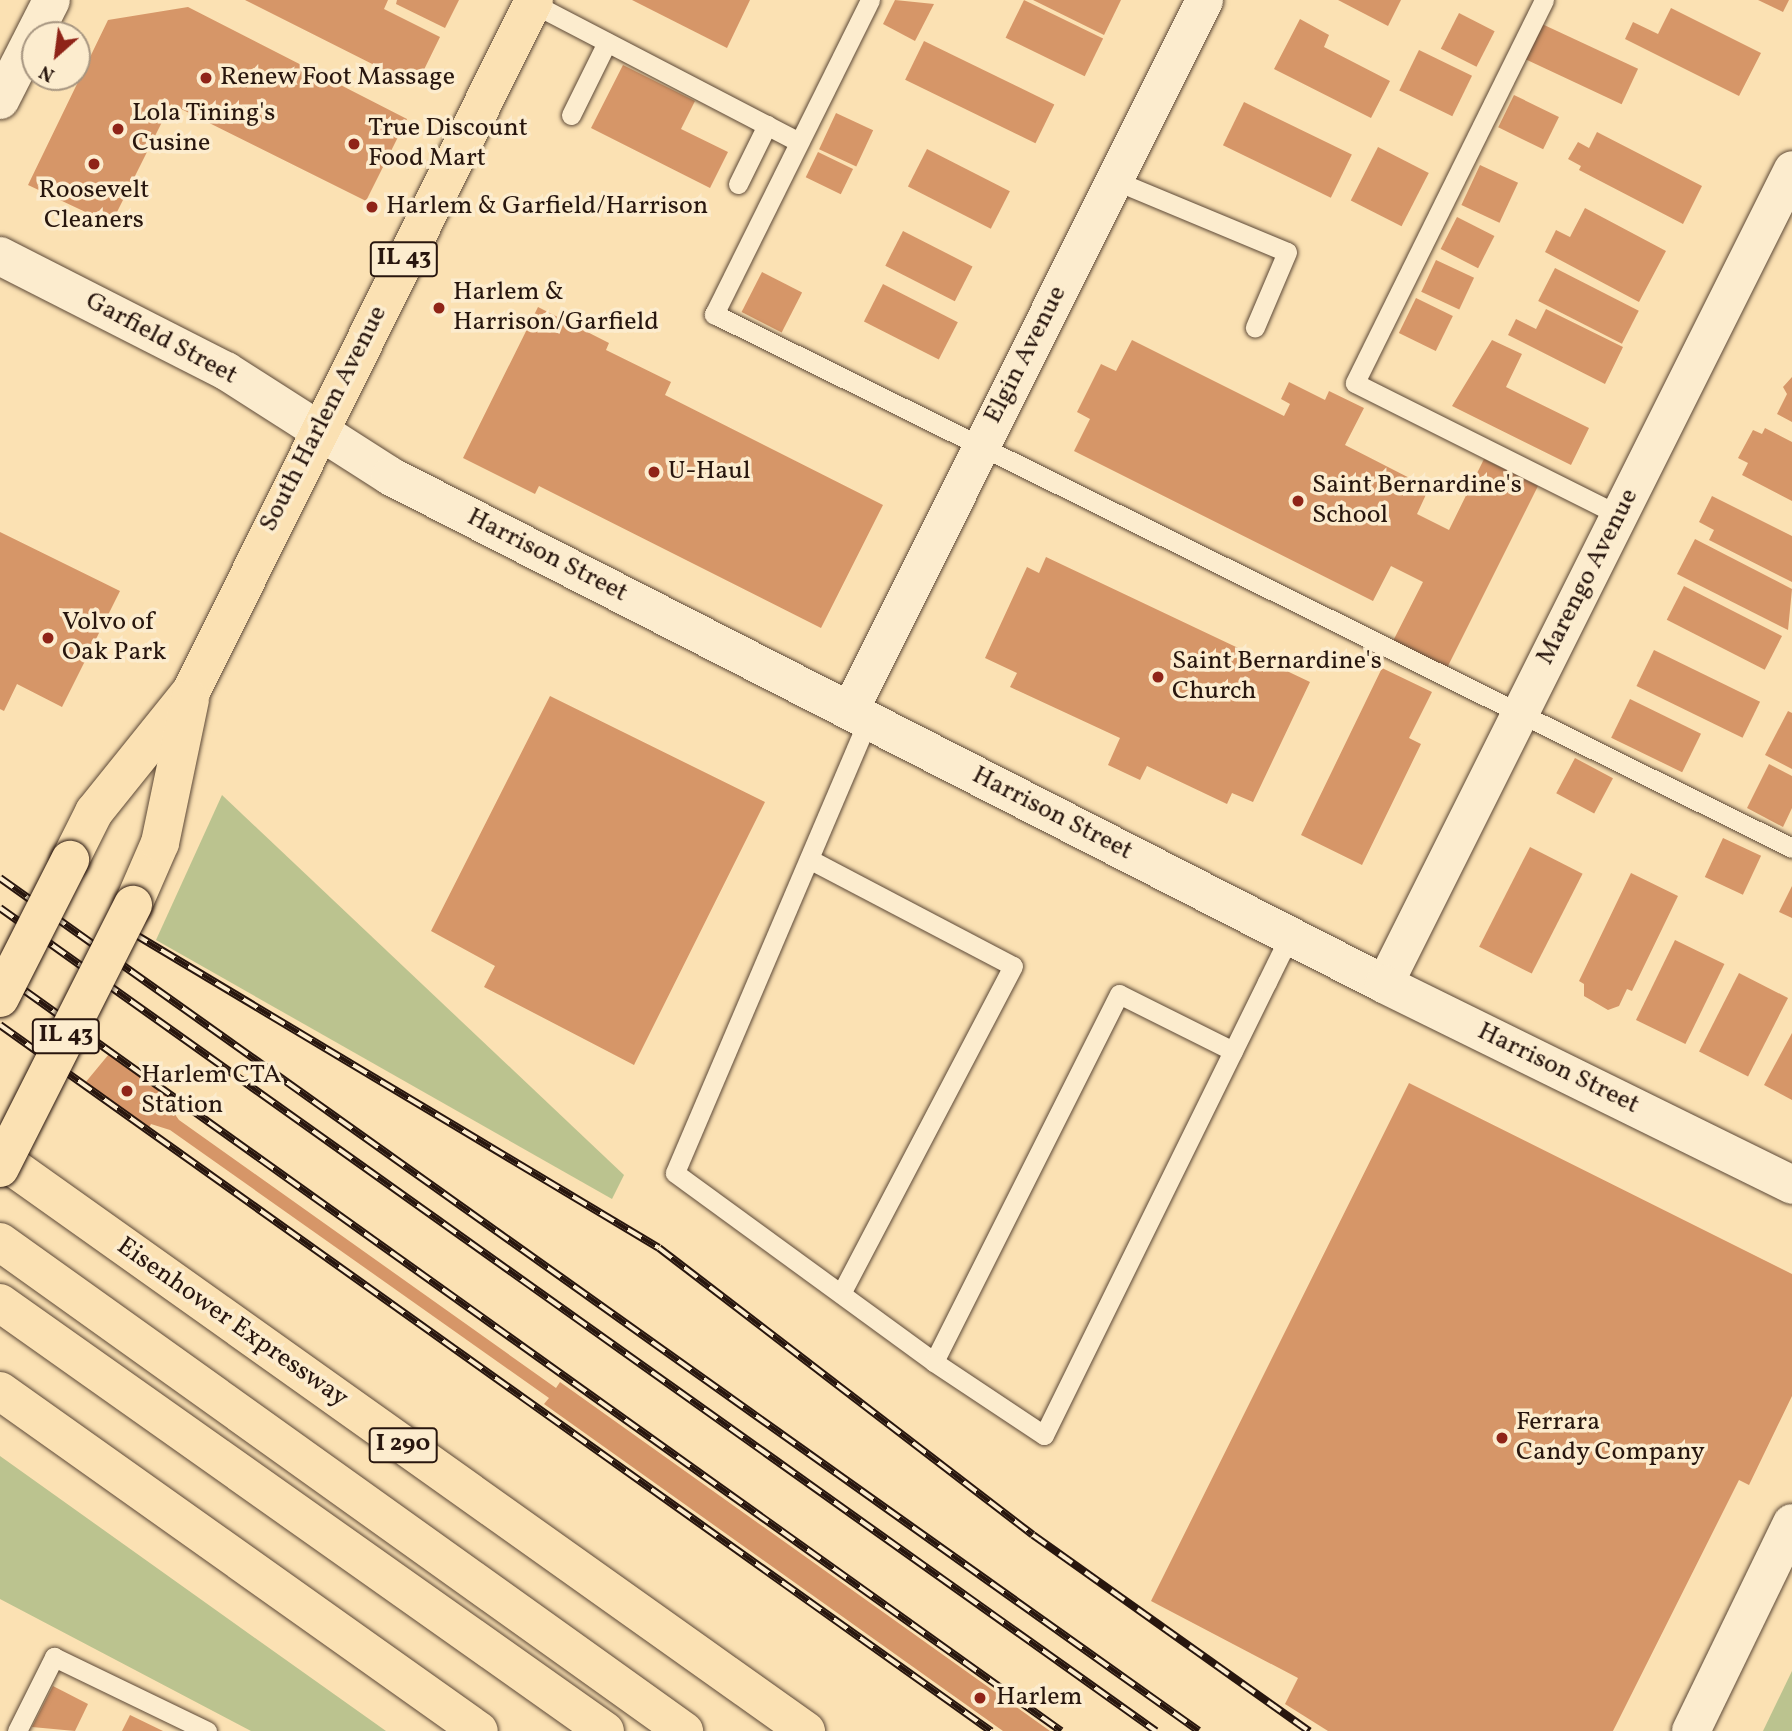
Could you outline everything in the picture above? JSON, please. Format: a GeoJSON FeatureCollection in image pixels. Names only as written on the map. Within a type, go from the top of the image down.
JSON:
{"type":"FeatureCollection","features":[{"type":"Feature","properties":{"kind":"main road","name":"South Harlem Avenue"},"geometry":{"type":"LineString","coordinates":[[0,998],[94,812],[192,690],[533,1]]}},
{"type":"Feature","properties":{"kind":"main road","name":"South Harlem Avenue"},"geometry":{"type":"LineString","coordinates":[[0,1168],[133,905],[160,843],[192,690]]}},
{"type":"Feature","properties":{"kind":"main road","name":"Eisenhower Expressway"},"geometry":{"type":"LineString","coordinates":[[0,1158],[806,1731]]}},
{"type":"Feature","properties":{"kind":"main road"},"geometry":{"type":"LineString","coordinates":[[0,1242],[684,1731]]}},
{"type":"Feature","properties":{"kind":"main road"},"geometry":{"type":"LineString","coordinates":[[0,1303],[605,1731]]}},
{"type":"Feature","properties":{"kind":"main road"},"geometry":{"type":"LineString","coordinates":[[0,1391],[479,1731]]}},
{"type":"Feature","properties":{"kind":"street"},"geometry":{"type":"LineString","coordinates":[[0,100],[51,0]]}},
{"type":"Feature","properties":{"kind":"street","name":"Elgin Avenue"},"geometry":{"type":"LineString","coordinates":[[858,715],[981,446],[1204,0]]}},
{"type":"Feature","properties":{"kind":"street","name":"Marengo Avenue"},"geometry":{"type":"LineString","coordinates":[[1384,984],[1792,169]]}},
{"type":"Feature","properties":{"kind":"street","name":"Garfield Street"},"geometry":{"type":"LineString","coordinates":[[0,256],[226,371],[320,428]]}},
{"type":"Feature","properties":{"kind":"street","name":"Harrison Street"},"geometry":{"type":"LineString","coordinates":[[320,428],[390,476],[1384,984],[1792,1185]]}},
{"type":"Feature","properties":{"kind":"street"},"geometry":{"type":"LineString","coordinates":[[1691,1731],[1792,1523]]}},
{"type":"Feature","properties":{"kind":"lane"},"geometry":{"type":"LineString","coordinates":[[870,0],[713,314],[1792,848]]}},
{"type":"Feature","properties":{"kind":"lane"},"geometry":{"type":"LineString","coordinates":[[1544,0],[1355,383],[1619,515]]}},
{"type":"Feature","properties":{"kind":"lane"},"geometry":{"type":"LineString","coordinates":[[533,1],[799,142]]}},
{"type":"Feature","properties":{"kind":"lane"},"geometry":{"type":"LineString","coordinates":[[571,115],[607,42]]}},
{"type":"Feature","properties":{"kind":"lane"},"geometry":{"type":"LineString","coordinates":[[738,184],[767,125]]}},
{"type":"Feature","properties":{"kind":"lane"},"geometry":{"type":"LineString","coordinates":[[1114,180],[1287,252],[1255,327]]}},
{"type":"Feature","properties":{"kind":"lane"},"geometry":{"type":"LineString","coordinates":[[858,715],[809,859],[675,1173],[934,1362],[1044,1435],[1290,935]]}},
{"type":"Feature","properties":{"kind":"lane"},"geometry":{"type":"LineString","coordinates":[[809,859],[1013,967],[841,1294]]}},
{"type":"Feature","properties":{"kind":"lane"},"geometry":{"type":"LineString","coordinates":[[934,1362],[1119,995],[1233,1051]]}},
{"type":"Feature","properties":{"kind":"lane"},"geometry":{"type":"LineString","coordinates":[[17,1731],[54,1657],[207,1731]]}},
{"type":"Feature","properties":{"kind":"green space"},"geometry":{"type":"Polygon","coordinates":[[[222,795],[624,1175],[612,1199],[156,940],[222,795]]]}},
{"type":"Feature","properties":{"kind":"green space"},"geometry":{"type":"Polygon","coordinates":[[[0,1456],[386,1731],[251,1731],[0,1599],[0,1456]]]}},
{"type":"Feature","properties":{"kind":"green space"},"geometry":{"type":"Polygon","coordinates":[[[1792,1671],[1792,1731],[1763,1731],[1792,1671]]]}},
{"type":"Feature","properties":{"kind":"building"},"geometry":{"type":"Polygon","coordinates":[[[245,0],[388,0],[384,9],[440,37],[416,86],[245,0]]]}},
{"type":"Feature","properties":{"kind":"building"},"geometry":{"type":"Polygon","coordinates":[[[397,0],[459,0],[445,28],[396,4],[397,0]]]}},
{"type":"Feature","properties":{"kind":"building"},"geometry":{"type":"Polygon","coordinates":[[[632,0],[750,0],[727,48],[632,0]]]}},
{"type":"Feature","properties":{"kind":"building"},"geometry":{"type":"Polygon","coordinates":[[[895,0],[934,4],[915,41],[883,24],[895,0]]]}},
{"type":"Feature","properties":{"kind":"building"},"geometry":{"type":"Polygon","coordinates":[[[1024,0],[1103,39],[1085,76],[1006,38],[1024,0]]]}},
{"type":"Feature","properties":{"kind":"building"},"geometry":{"type":"Polygon","coordinates":[[[1033,0],[1121,0],[1104,35],[1033,0]]]}},
{"type":"Feature","properties":{"kind":"building"},"geometry":{"type":"Polygon","coordinates":[[[1338,0],[1401,0],[1388,26],[1338,0]]]}},
{"type":"Feature","properties":{"kind":"building"},"geometry":{"type":"Polygon","coordinates":[[[1758,0],[1789,0],[1783,12],[1758,0]]]}},
{"type":"Feature","properties":{"kind":"building"},"geometry":{"type":"Polygon","coordinates":[[[188,7],[407,119],[366,201],[171,104],[111,224],[28,185],[74,91],[91,91],[91,55],[108,20],[188,7]]]}},
{"type":"Feature","properties":{"kind":"building"},"geometry":{"type":"Polygon","coordinates":[[[1671,8],[1761,53],[1739,96],[1625,39],[1633,22],[1658,34],[1671,8]]]}},
{"type":"Feature","properties":{"kind":"building"},"geometry":{"type":"Polygon","coordinates":[[[1459,13],[1495,31],[1476,67],[1441,49],[1459,13]]]}},
{"type":"Feature","properties":{"kind":"building"},"geometry":{"type":"Polygon","coordinates":[[[1300,19],[1329,35],[1324,47],[1390,81],[1371,118],[1274,69],[1300,19]]]}},
{"type":"Feature","properties":{"kind":"building"},"geometry":{"type":"Polygon","coordinates":[[[1542,24],[1638,69],[1622,104],[1526,59],[1542,24]]]}},
{"type":"Feature","properties":{"kind":"building"},"geometry":{"type":"Polygon","coordinates":[[[924,41],[1054,105],[1035,143],[905,80],[924,41]]]}},
{"type":"Feature","properties":{"kind":"building"},"geometry":{"type":"Polygon","coordinates":[[[1419,50],[1472,76],[1452,116],[1399,90],[1419,50]]]}},
{"type":"Feature","properties":{"kind":"building"},"geometry":{"type":"Polygon","coordinates":[[[623,65],[695,101],[681,129],[728,152],[710,188],[591,128],[623,65]]]}},
{"type":"Feature","properties":{"kind":"building"},"geometry":{"type":"Polygon","coordinates":[[[1514,95],[1559,117],[1543,149],[1498,127],[1514,95]]]}},
{"type":"Feature","properties":{"kind":"building"},"geometry":{"type":"Polygon","coordinates":[[[1244,102],[1352,155],[1331,198],[1223,145],[1244,102]]]}},
{"type":"Feature","properties":{"kind":"building"},"geometry":{"type":"Polygon","coordinates":[[[836,113],[873,130],[856,167],[819,149],[836,113]]]}},
{"type":"Feature","properties":{"kind":"building"},"geometry":{"type":"Polygon","coordinates":[[[1597,132],[1702,186],[1683,224],[1579,170],[1581,166],[1568,159],[1578,142],[1589,148],[1597,132]]]}},
{"type":"Feature","properties":{"kind":"building"},"geometry":{"type":"Polygon","coordinates":[[[1378,147],[1429,173],[1402,226],[1351,200],[1378,147]]]}},
{"type":"Feature","properties":{"kind":"building"},"geometry":{"type":"Polygon","coordinates":[[[927,149],[1010,191],[991,229],[908,186],[927,149]]]}},
{"type":"Feature","properties":{"kind":"building"},"geometry":{"type":"Polygon","coordinates":[[[818,152],[853,169],[841,194],[806,177],[818,152]]]}},
{"type":"Feature","properties":{"kind":"building"},"geometry":{"type":"Polygon","coordinates":[[[1480,165],[1518,183],[1499,223],[1461,205],[1480,165]]]}},
{"type":"Feature","properties":{"kind":"building"},"geometry":{"type":"Polygon","coordinates":[[[1585,208],[1666,251],[1639,302],[1545,252],[1556,230],[1570,237],[1585,208]]]}},
{"type":"Feature","properties":{"kind":"building"},"geometry":{"type":"Polygon","coordinates":[[[1457,217],[1494,236],[1478,268],[1441,249],[1457,217]]]}},
{"type":"Feature","properties":{"kind":"building"},"geometry":{"type":"Polygon","coordinates":[[[903,231],[972,266],[955,301],[885,266],[903,231]]]}},
{"type":"Feature","properties":{"kind":"building"},"geometry":{"type":"Polygon","coordinates":[[[1436,260],[1474,278],[1459,309],[1421,292],[1436,260]]]}},
{"type":"Feature","properties":{"kind":"building"},"geometry":{"type":"Polygon","coordinates":[[[1555,268],[1639,311],[1622,344],[1538,301],[1555,268]]]}},
{"type":"Feature","properties":{"kind":"building"},"geometry":{"type":"Polygon","coordinates":[[[762,272],[802,292],[782,333],[742,312],[762,272]]]}},
{"type":"Feature","properties":{"kind":"building"},"geometry":{"type":"Polygon","coordinates":[[[883,284],[958,322],[939,360],[864,321],[883,284]]]}},
{"type":"Feature","properties":{"kind":"building"},"geometry":{"type":"Polygon","coordinates":[[[1416,298],[1453,316],[1436,351],[1399,333],[1416,298]]]}},
{"type":"Feature","properties":{"kind":"building","name":"U-Haul"},"geometry":{"type":"Polygon","coordinates":[[[538,307],[609,343],[606,350],[671,382],[665,395],[883,505],[821,628],[539,486],[535,494],[463,458],[538,307]]]}},
{"type":"Feature","properties":{"kind":"building"},"geometry":{"type":"Polygon","coordinates":[[[1546,309],[1623,347],[1605,384],[1508,335],[1516,319],[1536,329],[1546,309]]]}},
{"type":"Feature","properties":{"kind":"building","name":"Saint Bernardine's School"},"geometry":{"type":"Polygon","coordinates":[[[1132,340],[1284,416],[1290,404],[1281,399],[1289,382],[1325,400],[1329,391],[1364,408],[1345,445],[1429,488],[1417,514],[1449,530],[1484,459],[1538,486],[1447,668],[1393,641],[1423,582],[1391,566],[1373,601],[1074,451],[1090,419],[1077,412],[1101,364],[1116,371],[1132,340]]]}},
{"type":"Feature","properties":{"kind":"building"},"geometry":{"type":"Polygon","coordinates":[[[1492,340],[1522,354],[1506,387],[1589,428],[1571,465],[1452,406],[1492,340]]]}},
{"type":"Feature","properties":{"kind":"building"},"geometry":{"type":"Polygon","coordinates":[[[1792,377],[1792,422],[1777,414],[1787,394],[1783,387],[1792,377]]]}},
{"type":"Feature","properties":{"kind":"building"},"geometry":{"type":"Polygon","coordinates":[[[1765,428],[1792,442],[1792,501],[1742,475],[1748,463],[1738,458],[1753,430],[1762,434],[1765,428]]]}},
{"type":"Feature","properties":{"kind":"building"},"geometry":{"type":"Polygon","coordinates":[[[1712,496],[1792,536],[1792,582],[1709,540],[1714,530],[1699,522],[1712,496]]]}},
{"type":"Feature","properties":{"kind":"building","name":"Volvo of Oak Park"},"geometry":{"type":"Polygon","coordinates":[[[0,532],[120,591],[62,707],[17,684],[4,711],[0,709],[0,532]]]}},
{"type":"Feature","properties":{"kind":"building"},"geometry":{"type":"Polygon","coordinates":[[[1695,539],[1792,589],[1788,630],[1677,574],[1695,539]]]}},
{"type":"Feature","properties":{"kind":"building","name":"Saint Bernardine's Church"},"geometry":{"type":"Polygon","coordinates":[[[1046,557],[1310,682],[1253,802],[1232,793],[1227,804],[1147,766],[1140,780],[1108,765],[1120,738],[1010,687],[1017,673],[985,658],[1027,567],[1039,573],[1046,557]]]}},
{"type":"Feature","properties":{"kind":"building"},"geometry":{"type":"Polygon","coordinates":[[[1684,586],[1782,636],[1765,670],[1667,620],[1684,586]]]}},
{"type":"Feature","properties":{"kind":"building"},"geometry":{"type":"Polygon","coordinates":[[[1654,650],[1760,702],[1743,738],[1636,686],[1654,650]]]}},
{"type":"Feature","properties":{"kind":"building"},"geometry":{"type":"Polygon","coordinates":[[[1382,668],[1432,692],[1409,738],[1421,744],[1362,865],[1301,835],[1382,668]]]}},
{"type":"Feature","properties":{"kind":"building"},"geometry":{"type":"Polygon","coordinates":[[[550,696],[765,802],[634,1065],[484,987],[495,966],[431,931],[550,696]]]}},
{"type":"Feature","properties":{"kind":"building"},"geometry":{"type":"Polygon","coordinates":[[[1630,699],[1701,734],[1682,772],[1611,738],[1630,699]]]}},
{"type":"Feature","properties":{"kind":"building"},"geometry":{"type":"Polygon","coordinates":[[[1788,711],[1792,713],[1792,769],[1765,755],[1788,711]]]}},
{"type":"Feature","properties":{"kind":"building"},"geometry":{"type":"Polygon","coordinates":[[[1575,758],[1613,778],[1594,814],[1556,793],[1575,758]]]}},
{"type":"Feature","properties":{"kind":"building"},"geometry":{"type":"Polygon","coordinates":[[[1769,764],[1792,776],[1792,808],[1783,827],[1747,808],[1769,764]]]}},
{"type":"Feature","properties":{"kind":"building"},"geometry":{"type":"Polygon","coordinates":[[[1723,838],[1761,856],[1743,895],[1705,877],[1723,838]]]}},
{"type":"Feature","properties":{"kind":"building"},"geometry":{"type":"Polygon","coordinates":[[[1530,847],[1583,874],[1532,974],[1479,947],[1530,847]]]}},
{"type":"Feature","properties":{"kind":"building"},"geometry":{"type":"Polygon","coordinates":[[[1631,873],[1678,896],[1632,991],[1627,989],[1619,1006],[1608,1010],[1584,996],[1584,984],[1579,981],[1631,873]]]}},
{"type":"Feature","properties":{"kind":"building"},"geometry":{"type":"Polygon","coordinates":[[[1792,886],[1792,918],[1779,912],[1792,886]]]}},
{"type":"Feature","properties":{"kind":"building"},"geometry":{"type":"Polygon","coordinates":[[[1675,940],[1724,964],[1685,1044],[1636,1020],[1675,940]]]}},
{"type":"Feature","properties":{"kind":"building"},"geometry":{"type":"Polygon","coordinates":[[[1739,973],[1788,998],[1748,1076],[1699,1051],[1739,973]]]}},
{"type":"Feature","properties":{"kind":"building"},"geometry":{"type":"Polygon","coordinates":[[[1792,1033],[1792,1100],[1764,1085],[1792,1033]]]}},
{"type":"Feature","properties":{"kind":"building"},"geometry":{"type":"Polygon","coordinates":[[[109,1054],[169,1098],[166,1102],[179,1120],[556,1388],[560,1382],[1050,1731],[1003,1731],[544,1404],[549,1398],[170,1130],[151,1124],[149,1128],[85,1083],[109,1054]]]}},
{"type":"Feature","properties":{"kind":"building","name":"Ferrara Candy Company"},"geometry":{"type":"Polygon","coordinates":[[[1409,1083],[1792,1274],[1792,1396],[1749,1485],[1739,1480],[1613,1731],[1328,1731],[1285,1704],[1298,1678],[1151,1601],[1409,1083]]]}},
{"type":"Feature","properties":{"kind":"building"},"geometry":{"type":"Polygon","coordinates":[[[53,1686],[88,1704],[75,1731],[32,1727],[53,1686]]]}},
{"type":"Feature","properties":{"kind":"building"},"geometry":{"type":"Polygon","coordinates":[[[130,1715],[163,1731],[122,1731],[130,1715]]]}},
{"type":"Feature","properties":{"kind":"railway"},"geometry":{"type":"LineString","coordinates":[[0,878],[1199,1731]]}},
{"type":"Feature","properties":{"kind":"railway"},"geometry":{"type":"LineString","coordinates":[[0,908],[1156,1731]]}},
{"type":"Feature","properties":{"kind":"railway"},"geometry":{"type":"LineString","coordinates":[[106,917],[659,1248],[1033,1535],[1309,1731]]}},
{"type":"Feature","properties":{"kind":"railway"},"geometry":{"type":"LineString","coordinates":[[0,973],[1061,1731]]}},
{"type":"Feature","properties":{"kind":"railway"},"geometry":{"type":"LineString","coordinates":[[0,1025],[991,1731]]}},
{"type":"Feature","properties":{"kind":"place","name":"Renew Foot Massage"},"geometry":{"type":"Point","coordinates":[206,78]}},
{"type":"Feature","properties":{"kind":"place","name":"Lola Tining's Cusine"},"geometry":{"type":"Point","coordinates":[118,129]}},
{"type":"Feature","properties":{"kind":"place","name":"True Discount Food Mart"},"geometry":{"type":"Point","coordinates":[354,144]}},
{"type":"Feature","properties":{"kind":"place","name":"Roosevelt Cleaners"},"geometry":{"type":"Point","coordinates":[94,164]}},
{"type":"Feature","properties":{"kind":"place","name":"Harlem & Garfield/Harrison"},"geometry":{"type":"Point","coordinates":[372,207]}},
{"type":"Feature","properties":{"kind":"place","name":"Harlem & Harrison/Garfield"},"geometry":{"type":"Point","coordinates":[439,308]}},
{"type":"Feature","properties":{"kind":"place","name":"U-Haul"},"geometry":{"type":"Point","coordinates":[654,472]}},
{"type":"Feature","properties":{"kind":"place","name":"Saint Bernardine's School"},"geometry":{"type":"Point","coordinates":[1298,501]}},
{"type":"Feature","properties":{"kind":"place","name":"Volvo of Oak Park"},"geometry":{"type":"Point","coordinates":[48,638]}},
{"type":"Feature","properties":{"kind":"place","name":"Saint Bernardine's Church"},"geometry":{"type":"Point","coordinates":[1158,677]}},
{"type":"Feature","properties":{"kind":"place","name":"Harlem CTA Station"},"geometry":{"type":"Point","coordinates":[127,1091]}},
{"type":"Feature","properties":{"kind":"place","name":"Ferrara Candy Company"},"geometry":{"type":"Point","coordinates":[1502,1438]}},
{"type":"Feature","properties":{"kind":"place","name":"Harlem"},"geometry":{"type":"Point","coordinates":[980,1698]}}]}
